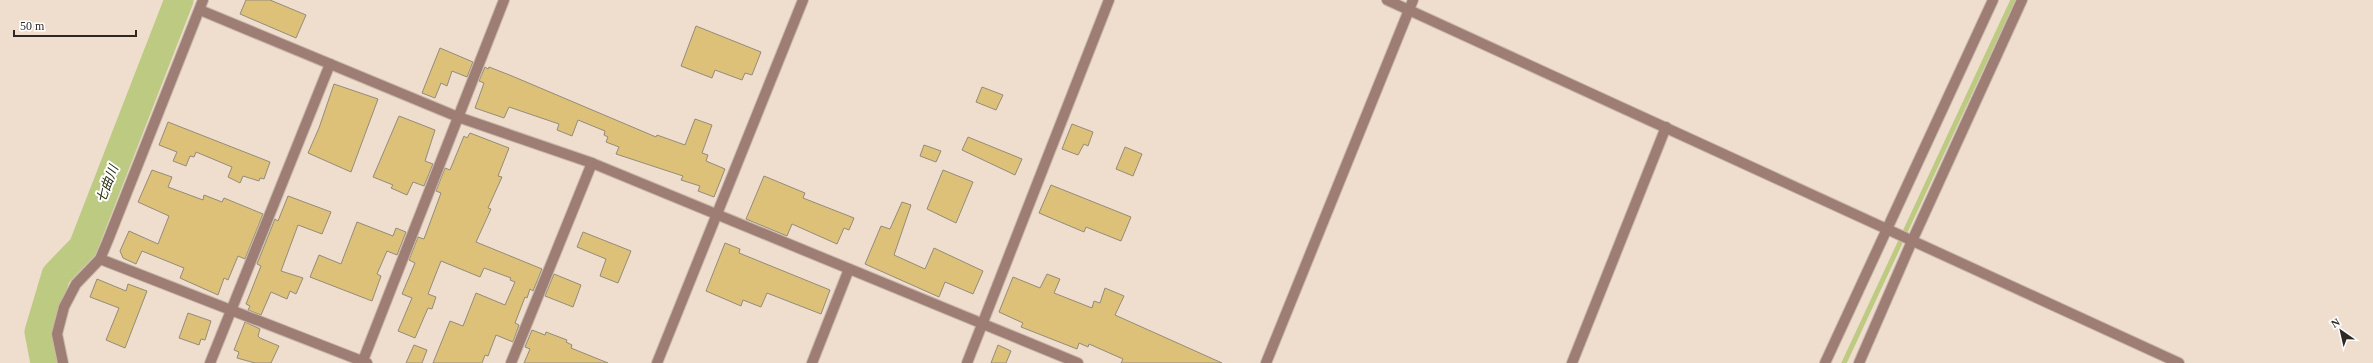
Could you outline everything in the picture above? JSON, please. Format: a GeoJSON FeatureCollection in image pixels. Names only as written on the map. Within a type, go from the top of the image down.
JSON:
{"type":"FeatureCollection","features":[{"type":"Feature","properties":{"kind":"street"},"geometry":{"type":"LineString","coordinates":[[100,259],[364,362],[504,0]]}},
{"type":"Feature","properties":{"kind":"street"},"geometry":{"type":"LineString","coordinates":[[657,363],[803,0]]}},
{"type":"Feature","properties":{"kind":"street"},"geometry":{"type":"LineString","coordinates":[[967,363],[1109,0]]}},
{"type":"Feature","properties":{"kind":"street"},"geometry":{"type":"LineString","coordinates":[[1387,0],[2178,363]]}},
{"type":"Feature","properties":{"kind":"street"},"geometry":{"type":"LineString","coordinates":[[1266,363],[1413,0]]}},
{"type":"Feature","properties":{"kind":"street"},"geometry":{"type":"LineString","coordinates":[[1825,363],[1993,0]]}},
{"type":"Feature","properties":{"kind":"street"},"geometry":{"type":"LineString","coordinates":[[1858,363],[2022,0]]}},
{"type":"Feature","properties":{"kind":"street"},"geometry":{"type":"LineString","coordinates":[[63,363],[57,334],[64,307],[76,284],[100,259],[202,5],[330,64],[458,117],[592,163],[1078,363]]}},
{"type":"Feature","properties":{"kind":"street"},"geometry":{"type":"LineString","coordinates":[[210,363],[330,64]]}},
{"type":"Feature","properties":{"kind":"street"},"geometry":{"type":"LineString","coordinates":[[1572,363],[1666,127]]}},
{"type":"Feature","properties":{"kind":"street"},"geometry":{"type":"LineString","coordinates":[[511,363],[592,163]]}},
{"type":"Feature","properties":{"kind":"street"},"geometry":{"type":"LineString","coordinates":[[812,363],[849,269]]}},
{"type":"Feature","properties":{"kind":"building"},"geometry":{"type":"Polygon","coordinates":[[[246,0],[270,0],[306,15],[296,38],[240,14],[246,0]]]}},
{"type":"Feature","properties":{"kind":"building"},"geometry":{"type":"Polygon","coordinates":[[[696,26],[761,52],[752,75],[745,73],[742,80],[715,70],[712,78],[681,66],[696,26]]]}},
{"type":"Feature","properties":{"kind":"building"},"geometry":{"type":"Polygon","coordinates":[[[440,48],[473,62],[467,77],[452,71],[447,86],[441,83],[435,98],[422,93],[440,48]]]}},
{"type":"Feature","properties":{"kind":"building"},"geometry":{"type":"Polygon","coordinates":[[[485,67],[488,69],[489,67],[512,76],[656,137],[657,135],[685,145],[695,119],[712,125],[702,153],[708,155],[706,161],[725,169],[714,197],[698,191],[700,186],[681,180],[683,176],[616,154],[619,147],[606,142],[608,137],[604,135],[605,131],[578,120],[572,136],[557,130],[559,124],[509,107],[504,118],[475,108],[484,83],[479,81],[485,67]]]}},
{"type":"Feature","properties":{"kind":"building"},"geometry":{"type":"Polygon","coordinates":[[[334,84],[378,99],[351,172],[308,153],[319,128],[334,84]]]}},
{"type":"Feature","properties":{"kind":"building"},"geometry":{"type":"Polygon","coordinates":[[[982,87],[1003,95],[996,110],[976,102],[982,87]]]}},
{"type":"Feature","properties":{"kind":"building"},"geometry":{"type":"Polygon","coordinates":[[[399,116],[435,130],[425,161],[433,164],[424,186],[413,182],[407,195],[391,188],[393,185],[373,177],[399,116]]]}},
{"type":"Feature","properties":{"kind":"building"},"geometry":{"type":"Polygon","coordinates":[[[168,122],[270,162],[264,179],[260,178],[259,181],[243,176],[240,183],[228,177],[232,167],[196,152],[194,157],[190,156],[186,166],[173,161],[177,152],[159,145],[168,122]]]}},
{"type":"Feature","properties":{"kind":"building"},"geometry":{"type":"Polygon","coordinates":[[[1072,124],[1093,132],[1088,146],[1084,144],[1078,155],[1062,149],[1072,124]]]}},
{"type":"Feature","properties":{"kind":"building"},"geometry":{"type":"Polygon","coordinates":[[[470,133],[509,148],[498,176],[502,177],[488,208],[491,209],[476,242],[542,269],[533,291],[530,289],[527,298],[525,297],[515,323],[519,325],[513,342],[496,335],[488,356],[485,355],[482,363],[433,363],[450,321],[463,326],[476,293],[505,305],[515,282],[510,280],[511,278],[484,268],[480,277],[441,261],[428,294],[436,297],[432,309],[428,308],[415,338],[398,331],[412,298],[402,294],[415,263],[409,260],[418,237],[424,239],[441,193],[436,191],[445,168],[450,170],[464,136],[467,138],[470,133]]]}},
{"type":"Feature","properties":{"kind":"building"},"geometry":{"type":"Polygon","coordinates":[[[968,137],[1022,159],[1015,175],[962,150],[968,137]]]}},
{"type":"Feature","properties":{"kind":"building"},"geometry":{"type":"Polygon","coordinates":[[[924,145],[941,151],[936,162],[920,156],[924,145]]]}},
{"type":"Feature","properties":{"kind":"building"},"geometry":{"type":"Polygon","coordinates":[[[1125,147],[1142,154],[1133,176],[1116,169],[1125,147]]]}},
{"type":"Feature","properties":{"kind":"building"},"geometry":{"type":"Polygon","coordinates":[[[152,170],[172,177],[168,187],[203,200],[204,195],[222,202],[224,198],[263,214],[245,259],[238,256],[228,280],[224,278],[218,295],[180,278],[184,268],[142,251],[136,264],[123,258],[120,251],[129,231],[158,244],[169,216],[138,202],[152,170]]]}},
{"type":"Feature","properties":{"kind":"building"},"geometry":{"type":"Polygon","coordinates":[[[943,170],[973,182],[956,223],[927,209],[943,170]]]}},
{"type":"Feature","properties":{"kind":"building"},"geometry":{"type":"Polygon","coordinates":[[[764,176],[805,193],[803,198],[854,218],[849,230],[844,228],[837,244],[792,224],[787,236],[746,219],[764,176]]]}},
{"type":"Feature","properties":{"kind":"building"},"geometry":{"type":"Polygon","coordinates":[[[1051,185],[1131,217],[1121,241],[1086,227],[1084,232],[1039,213],[1051,185]]]}},
{"type":"Feature","properties":{"kind":"building"},"geometry":{"type":"Polygon","coordinates":[[[288,196],[331,212],[322,234],[298,225],[281,271],[303,278],[296,294],[290,291],[287,299],[271,292],[261,315],[248,310],[250,306],[246,304],[261,266],[257,264],[275,219],[278,221],[288,196]]]}},
{"type":"Feature","properties":{"kind":"building"},"geometry":{"type":"Polygon","coordinates":[[[902,202],[911,205],[894,255],[925,269],[934,248],[983,271],[973,294],[945,282],[939,297],[865,264],[881,226],[890,229],[902,202]]]}},
{"type":"Feature","properties":{"kind":"building"},"geometry":{"type":"Polygon","coordinates":[[[357,222],[393,236],[396,228],[406,232],[397,255],[387,251],[377,274],[381,276],[372,301],[310,277],[319,255],[341,264],[357,222]]]}},
{"type":"Feature","properties":{"kind":"building"},"geometry":{"type":"Polygon","coordinates":[[[583,232],[631,251],[618,283],[600,276],[606,259],[577,247],[583,232]]]}},
{"type":"Feature","properties":{"kind":"building"},"geometry":{"type":"Polygon","coordinates":[[[725,243],[740,249],[739,253],[830,290],[821,314],[767,293],[761,307],[743,300],[741,306],[706,291],[725,243]]]}},
{"type":"Feature","properties":{"kind":"building"},"geometry":{"type":"Polygon","coordinates":[[[554,274],[581,285],[573,307],[545,296],[554,274]]]}},
{"type":"Feature","properties":{"kind":"building"},"geometry":{"type":"Polygon","coordinates":[[[1047,274],[1060,279],[1054,293],[1092,308],[1094,301],[1100,303],[1105,288],[1124,296],[1115,315],[1222,363],[1121,363],[1123,359],[1089,344],[1088,347],[1079,343],[1077,349],[1021,327],[1023,323],[999,312],[1013,277],[1040,288],[1047,274]]]}},
{"type":"Feature","properties":{"kind":"building"},"geometry":{"type":"Polygon","coordinates":[[[97,279],[126,291],[128,284],[147,291],[125,348],[106,340],[119,308],[90,297],[97,279]]]}},
{"type":"Feature","properties":{"kind":"building"},"geometry":{"type":"Polygon","coordinates":[[[188,313],[211,321],[205,340],[201,339],[199,345],[179,338],[188,313]]]}},
{"type":"Feature","properties":{"kind":"building"},"geometry":{"type":"Polygon","coordinates":[[[245,322],[260,329],[258,336],[260,338],[279,346],[271,363],[255,363],[237,358],[239,352],[234,350],[245,322]]]}},
{"type":"Feature","properties":{"kind":"building"},"geometry":{"type":"Polygon","coordinates":[[[532,330],[545,335],[546,332],[567,340],[566,342],[572,345],[571,348],[608,363],[524,363],[530,349],[525,347],[532,330]]]}},
{"type":"Feature","properties":{"kind":"building"},"geometry":{"type":"Polygon","coordinates":[[[414,345],[427,350],[422,363],[406,363],[414,345]]]}},
{"type":"Feature","properties":{"kind":"building"},"geometry":{"type":"Polygon","coordinates":[[[998,345],[1011,351],[1006,363],[991,363],[998,345]]]}},
{"type":"Feature","properties":{"kind":"waterway","name":"七曲川"},"geometry":{"type":"LineString","coordinates":[[45,363],[39,332],[56,275],[83,247],[179,0]]}},
{"type":"Feature","properties":{"kind":"waterway"},"geometry":{"type":"LineString","coordinates":[[1844,363],[2013,0]]}}]}
